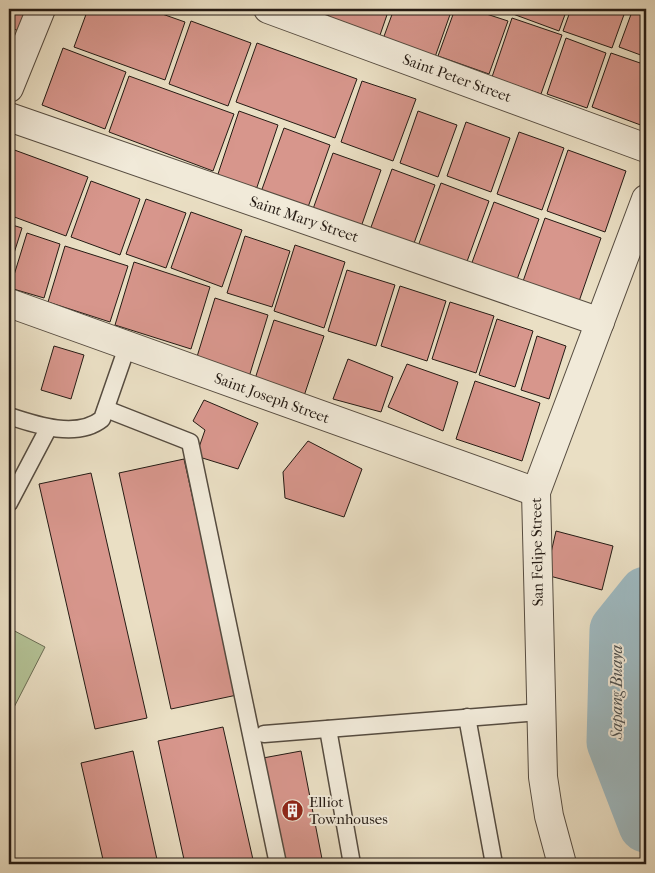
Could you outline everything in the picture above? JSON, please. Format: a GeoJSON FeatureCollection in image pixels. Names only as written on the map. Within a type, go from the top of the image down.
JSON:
{"type":"FeatureCollection","features":[{"type":"Feature","properties":{"kind":"street"},"geometry":{"type":"LineString","coordinates":[[9,88],[41,9]]}},
{"type":"Feature","properties":{"kind":"street","name":"Saint Peter Street"},"geometry":{"type":"LineString","coordinates":[[268,9],[646,148]]}},
{"type":"Feature","properties":{"kind":"street","name":"Saint Mary Street"},"geometry":{"type":"LineString","coordinates":[[9,117],[600,322]]}},
{"type":"Feature","properties":{"kind":"street","name":"San Felipe Street"},"geometry":{"type":"LineString","coordinates":[[562,864],[549,816],[543,777],[536,492],[646,199]]}},
{"type":"Feature","properties":{"kind":"street","name":"Saint Joseph Street"},"geometry":{"type":"LineString","coordinates":[[9,303],[536,492]]}},
{"type":"Feature","properties":{"kind":"lane"},"geometry":{"type":"LineString","coordinates":[[9,416],[48,429],[93,426],[102,419],[127,346]]}},
{"type":"Feature","properties":{"kind":"lane"},"geometry":{"type":"LineString","coordinates":[[106,409],[190,442],[278,864]]}},
{"type":"Feature","properties":{"kind":"lane"},"geometry":{"type":"LineString","coordinates":[[9,503],[48,429]]}},
{"type":"Feature","properties":{"kind":"lane"},"geometry":{"type":"LineString","coordinates":[[264,734],[540,712]]}},
{"type":"Feature","properties":{"kind":"lane"},"geometry":{"type":"LineString","coordinates":[[467,717],[494,864]]}},
{"type":"Feature","properties":{"kind":"lane"},"geometry":{"type":"LineString","coordinates":[[328,729],[352,864]]}},
{"type":"Feature","properties":{"kind":"green space"},"geometry":{"type":"Polygon","coordinates":[[[9,628],[45,647],[9,717],[9,628]]]}},
{"type":"Feature","properties":{"kind":"building"},"geometry":{"type":"Polygon","coordinates":[[[9,9],[36,9],[26,34],[9,27],[9,9]]]}},
{"type":"Feature","properties":{"kind":"building"},"geometry":{"type":"Polygon","coordinates":[[[88,9],[148,9],[185,22],[165,80],[74,47],[88,9]]]}},
{"type":"Feature","properties":{"kind":"building"},"geometry":{"type":"Polygon","coordinates":[[[296,9],[327,9],[324,18],[296,9]]]}},
{"type":"Feature","properties":{"kind":"building"},"geometry":{"type":"Polygon","coordinates":[[[331,9],[389,9],[379,38],[327,20],[331,9]]]}},
{"type":"Feature","properties":{"kind":"building"},"geometry":{"type":"Polygon","coordinates":[[[394,9],[452,9],[435,57],[383,39],[394,9]]]}},
{"type":"Feature","properties":{"kind":"building"},"geometry":{"type":"Polygon","coordinates":[[[455,9],[471,9],[508,21],[489,74],[438,56],[455,9]]]}},
{"type":"Feature","properties":{"kind":"building"},"geometry":{"type":"Polygon","coordinates":[[[514,9],[567,9],[559,31],[513,14],[514,9]]]}},
{"type":"Feature","properties":{"kind":"building"},"geometry":{"type":"Polygon","coordinates":[[[571,9],[626,9],[612,48],[563,31],[571,9]]]}},
{"type":"Feature","properties":{"kind":"building"},"geometry":{"type":"Polygon","coordinates":[[[633,9],[646,9],[646,57],[619,47],[633,9]]]}},
{"type":"Feature","properties":{"kind":"building"},"geometry":{"type":"Polygon","coordinates":[[[512,18],[562,35],[541,94],[492,77],[512,18]]]}},
{"type":"Feature","properties":{"kind":"building"},"geometry":{"type":"Polygon","coordinates":[[[191,21],[251,43],[228,106],[169,84],[191,21]]]}},
{"type":"Feature","properties":{"kind":"building"},"geometry":{"type":"Polygon","coordinates":[[[9,32],[19,36],[9,61],[9,32]]]}},
{"type":"Feature","properties":{"kind":"building"},"geometry":{"type":"Polygon","coordinates":[[[566,38],[606,53],[587,108],[547,94],[566,38]]]}},
{"type":"Feature","properties":{"kind":"building"},"geometry":{"type":"Polygon","coordinates":[[[257,43],[357,79],[335,138],[236,102],[257,43]]]}},
{"type":"Feature","properties":{"kind":"building"},"geometry":{"type":"Polygon","coordinates":[[[63,48],[126,72],[105,129],[42,105],[63,48]]]}},
{"type":"Feature","properties":{"kind":"building"},"geometry":{"type":"Polygon","coordinates":[[[611,53],[646,65],[646,127],[592,107],[611,53]]]}},
{"type":"Feature","properties":{"kind":"building"},"geometry":{"type":"Polygon","coordinates":[[[129,76],[234,114],[213,171],[109,132],[129,76]]]}},
{"type":"Feature","properties":{"kind":"building"},"geometry":{"type":"Polygon","coordinates":[[[362,81],[416,99],[393,161],[341,142],[362,81]]]}},
{"type":"Feature","properties":{"kind":"building"},"geometry":{"type":"Polygon","coordinates":[[[239,111],[278,125],[256,190],[217,177],[239,111]]]}},
{"type":"Feature","properties":{"kind":"building"},"geometry":{"type":"Polygon","coordinates":[[[418,111],[457,125],[438,177],[400,163],[418,111]]]}},
{"type":"Feature","properties":{"kind":"building"},"geometry":{"type":"Polygon","coordinates":[[[466,122],[510,138],[491,192],[447,176],[466,122]]]}},
{"type":"Feature","properties":{"kind":"building"},"geometry":{"type":"Polygon","coordinates":[[[284,128],[330,145],[307,210],[261,192],[284,128]]]}},
{"type":"Feature","properties":{"kind":"building"},"geometry":{"type":"Polygon","coordinates":[[[519,132],[564,148],[542,210],[497,194],[519,132]]]}},
{"type":"Feature","properties":{"kind":"building"},"geometry":{"type":"Polygon","coordinates":[[[9,148],[88,177],[66,236],[9,215],[9,148]]]}},
{"type":"Feature","properties":{"kind":"building"},"geometry":{"type":"Polygon","coordinates":[[[568,150],[626,171],[605,232],[547,211],[568,150]]]}},
{"type":"Feature","properties":{"kind":"building"},"geometry":{"type":"Polygon","coordinates":[[[333,153],[381,170],[361,227],[313,209],[333,153]]]}},
{"type":"Feature","properties":{"kind":"building"},"geometry":{"type":"Polygon","coordinates":[[[392,169],[435,185],[413,246],[370,230],[392,169]]]}},
{"type":"Feature","properties":{"kind":"building"},"geometry":{"type":"Polygon","coordinates":[[[91,181],[140,199],[120,255],[71,237],[91,181]]]}},
{"type":"Feature","properties":{"kind":"building"},"geometry":{"type":"Polygon","coordinates":[[[441,183],[489,201],[465,267],[417,249],[441,183]]]}},
{"type":"Feature","properties":{"kind":"building"},"geometry":{"type":"Polygon","coordinates":[[[146,199],[186,213],[166,268],[126,254],[146,199]]]}},
{"type":"Feature","properties":{"kind":"building"},"geometry":{"type":"Polygon","coordinates":[[[494,202],[539,219],[515,285],[470,268],[494,202]]]}},
{"type":"Feature","properties":{"kind":"building"},"geometry":{"type":"Polygon","coordinates":[[[191,212],[242,230],[222,287],[171,268],[191,212]]]}},
{"type":"Feature","properties":{"kind":"building"},"geometry":{"type":"Polygon","coordinates":[[[545,218],[601,238],[576,310],[520,290],[545,218]]]}},
{"type":"Feature","properties":{"kind":"building"},"geometry":{"type":"Polygon","coordinates":[[[9,224],[22,228],[9,269],[9,224]]]}},
{"type":"Feature","properties":{"kind":"building"},"geometry":{"type":"Polygon","coordinates":[[[27,233],[60,244],[44,298],[10,288],[27,233]]]}},
{"type":"Feature","properties":{"kind":"building"},"geometry":{"type":"Polygon","coordinates":[[[245,236],[290,251],[272,307],[227,293],[245,236]]]}},
{"type":"Feature","properties":{"kind":"building"},"geometry":{"type":"Polygon","coordinates":[[[295,245],[345,262],[324,328],[274,311],[295,245]]]}},
{"type":"Feature","properties":{"kind":"building"},"geometry":{"type":"Polygon","coordinates":[[[65,246],[128,266],[110,322],[48,302],[65,246]]]}},
{"type":"Feature","properties":{"kind":"building"},"geometry":{"type":"Polygon","coordinates":[[[134,262],[210,287],[191,349],[115,325],[134,262]]]}},
{"type":"Feature","properties":{"kind":"building"},"geometry":{"type":"Polygon","coordinates":[[[347,270],[395,285],[376,346],[328,331],[347,270]]]}},
{"type":"Feature","properties":{"kind":"building"},"geometry":{"type":"Polygon","coordinates":[[[400,286],[446,301],[427,361],[381,346],[400,286]]]}},
{"type":"Feature","properties":{"kind":"building"},"geometry":{"type":"Polygon","coordinates":[[[215,298],[268,315],[249,377],[196,360],[215,298]]]}},
{"type":"Feature","properties":{"kind":"building"},"geometry":{"type":"Polygon","coordinates":[[[450,302],[494,316],[476,373],[432,359],[450,302]]]}},
{"type":"Feature","properties":{"kind":"building"},"geometry":{"type":"Polygon","coordinates":[[[497,319],[533,331],[515,387],[479,375],[497,319]]]}},
{"type":"Feature","properties":{"kind":"building"},"geometry":{"type":"Polygon","coordinates":[[[274,320],[324,336],[303,399],[254,382],[274,320]]]}},
{"type":"Feature","properties":{"kind":"building"},"geometry":{"type":"Polygon","coordinates":[[[537,336],[566,346],[549,399],[521,390],[537,336]]]}},
{"type":"Feature","properties":{"kind":"building"},"geometry":{"type":"Polygon","coordinates":[[[54,346],[84,355],[71,399],[41,390],[54,346]]]}},
{"type":"Feature","properties":{"kind":"building"},"geometry":{"type":"Polygon","coordinates":[[[348,359],[393,377],[381,412],[333,399],[348,359]]]}},
{"type":"Feature","properties":{"kind":"building"},"geometry":{"type":"Polygon","coordinates":[[[407,364],[458,382],[443,431],[388,407],[407,364]]]}},
{"type":"Feature","properties":{"kind":"building"},"geometry":{"type":"Polygon","coordinates":[[[475,381],[540,403],[522,461],[456,439],[475,381]]]}},
{"type":"Feature","properties":{"kind":"building"},"geometry":{"type":"Polygon","coordinates":[[[204,400],[258,423],[238,469],[196,456],[205,430],[193,421],[204,400]]]}},
{"type":"Feature","properties":{"kind":"building"},"geometry":{"type":"Polygon","coordinates":[[[308,441],[362,469],[344,517],[285,498],[283,472],[308,441]]]}},
{"type":"Feature","properties":{"kind":"building"},"geometry":{"type":"Polygon","coordinates":[[[184,459],[237,695],[171,709],[119,473],[184,459]]]}},
{"type":"Feature","properties":{"kind":"building"},"geometry":{"type":"Polygon","coordinates":[[[91,473],[147,718],[95,729],[39,484],[91,473]]]}},
{"type":"Feature","properties":{"kind":"building"},"geometry":{"type":"Polygon","coordinates":[[[556,531],[613,546],[602,590],[546,575],[556,531]]]}},
{"type":"Feature","properties":{"kind":"building"},"geometry":{"type":"Polygon","coordinates":[[[223,727],[254,864],[185,864],[158,741],[223,727]]]}},
{"type":"Feature","properties":{"kind":"building"},"geometry":{"type":"Polygon","coordinates":[[[133,751],[158,864],[104,864],[81,763],[133,751]]]}},
{"type":"Feature","properties":{"kind":"building","name":"Elliot Townhouses"},"geometry":{"type":"Polygon","coordinates":[[[301,751],[323,864],[284,864],[263,758],[301,751]]]}},
{"type":"Feature","properties":{"kind":"waterway","name":"Sapang Buaya"},"geometry":{"type":"LineString","coordinates":[[646,594],[617,630],[614,742],[646,825]]}},
{"type":"Feature","properties":{"kind":"place","name":"Elliot Townhouses"},"geometry":{"type":"Point","coordinates":[293,811]}}]}
